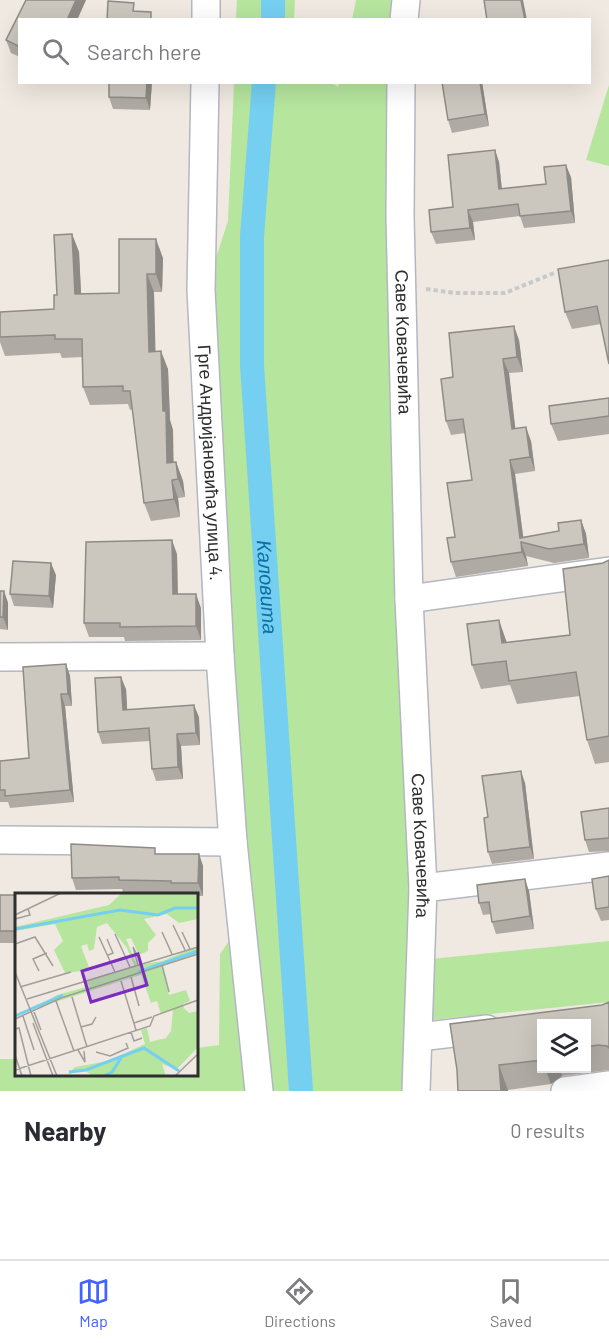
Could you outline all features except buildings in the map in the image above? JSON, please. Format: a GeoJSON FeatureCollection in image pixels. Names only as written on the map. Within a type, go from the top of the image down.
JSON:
{"type":"FeatureCollection","features":[{"type":"Feature","properties":{"kind":"street"},"geometry":{"type":"LineString","coordinates":[[206,0],[206,18]]}},
{"type":"Feature","properties":{"kind":"street"},"geometry":{"type":"LineString","coordinates":[[404,18],[405,0]]}},
{"type":"Feature","properties":{"kind":"street","name":"Грге Андријановића улица 4."},"geometry":{"type":"LineString","coordinates":[[205,84],[201,290],[220,656],[233,842],[259,1091]]}},
{"type":"Feature","properties":{"kind":"street","name":"Саве Ковачевића"},"geometry":{"type":"LineString","coordinates":[[400,84],[409,599],[423,888],[416,1091]]}},
{"type":"Feature","properties":{"kind":"street"},"geometry":{"type":"LineString","coordinates":[[409,599],[609,571]]}},
{"type":"Feature","properties":{"kind":"street"},"geometry":{"type":"LineString","coordinates":[[0,657],[220,656]]}},
{"type":"Feature","properties":{"kind":"street"},"geometry":{"type":"LineString","coordinates":[[0,840],[233,842]]}},
{"type":"Feature","properties":{"kind":"street"},"geometry":{"type":"LineString","coordinates":[[423,888],[609,866]]}},
{"type":"Feature","properties":{"kind":"street"},"geometry":{"type":"LineString","coordinates":[[419,1037],[514,1026]]}},
{"type":"Feature","properties":{"kind":"street"},"geometry":{"type":"LineString","coordinates":[[565,1091],[609,1085]]}},
{"type":"Feature","properties":{"kind":"path"},"geometry":{"type":"LineString","coordinates":[[402,285],[455,293],[505,293],[554,273]]}},
{"type":"Feature","properties":{"kind":"green space"},"geometry":{"type":"Polygon","coordinates":[[[237,0],[295,0],[294,18],[236,18],[237,0]]]}},
{"type":"Feature","properties":{"kind":"green space"},"geometry":{"type":"Polygon","coordinates":[[[356,0],[406,0],[405,18],[352,18],[356,0]]]}},
{"type":"Feature","properties":{"kind":"green space"},"geometry":{"type":"Polygon","coordinates":[[[234,84],[333,84],[338,87],[339,84],[401,84],[419,800],[407,1091],[0,1091],[0,1059],[15,1059],[15,1076],[198,1076],[198,1048],[219,1045],[220,954],[243,921],[202,301],[228,221],[234,84]]]}},
{"type":"Feature","properties":{"kind":"green space"},"geometry":{"type":"Polygon","coordinates":[[[609,85],[609,166],[586,160],[609,85]]]}},
{"type":"Feature","properties":{"kind":"green space"},"geometry":{"type":"Polygon","coordinates":[[[609,941],[609,1002],[421,1021],[421,960],[609,941]]]}},
{"type":"Feature","properties":{"kind":"waterway","name":"Каловита"},"geometry":{"type":"LineString","coordinates":[[273,0],[273,18]]}},
{"type":"Feature","properties":{"kind":"waterway","name":"Каловита"},"geometry":{"type":"LineString","coordinates":[[264,84],[252,236],[252,365],[301,1091]]}}]}
